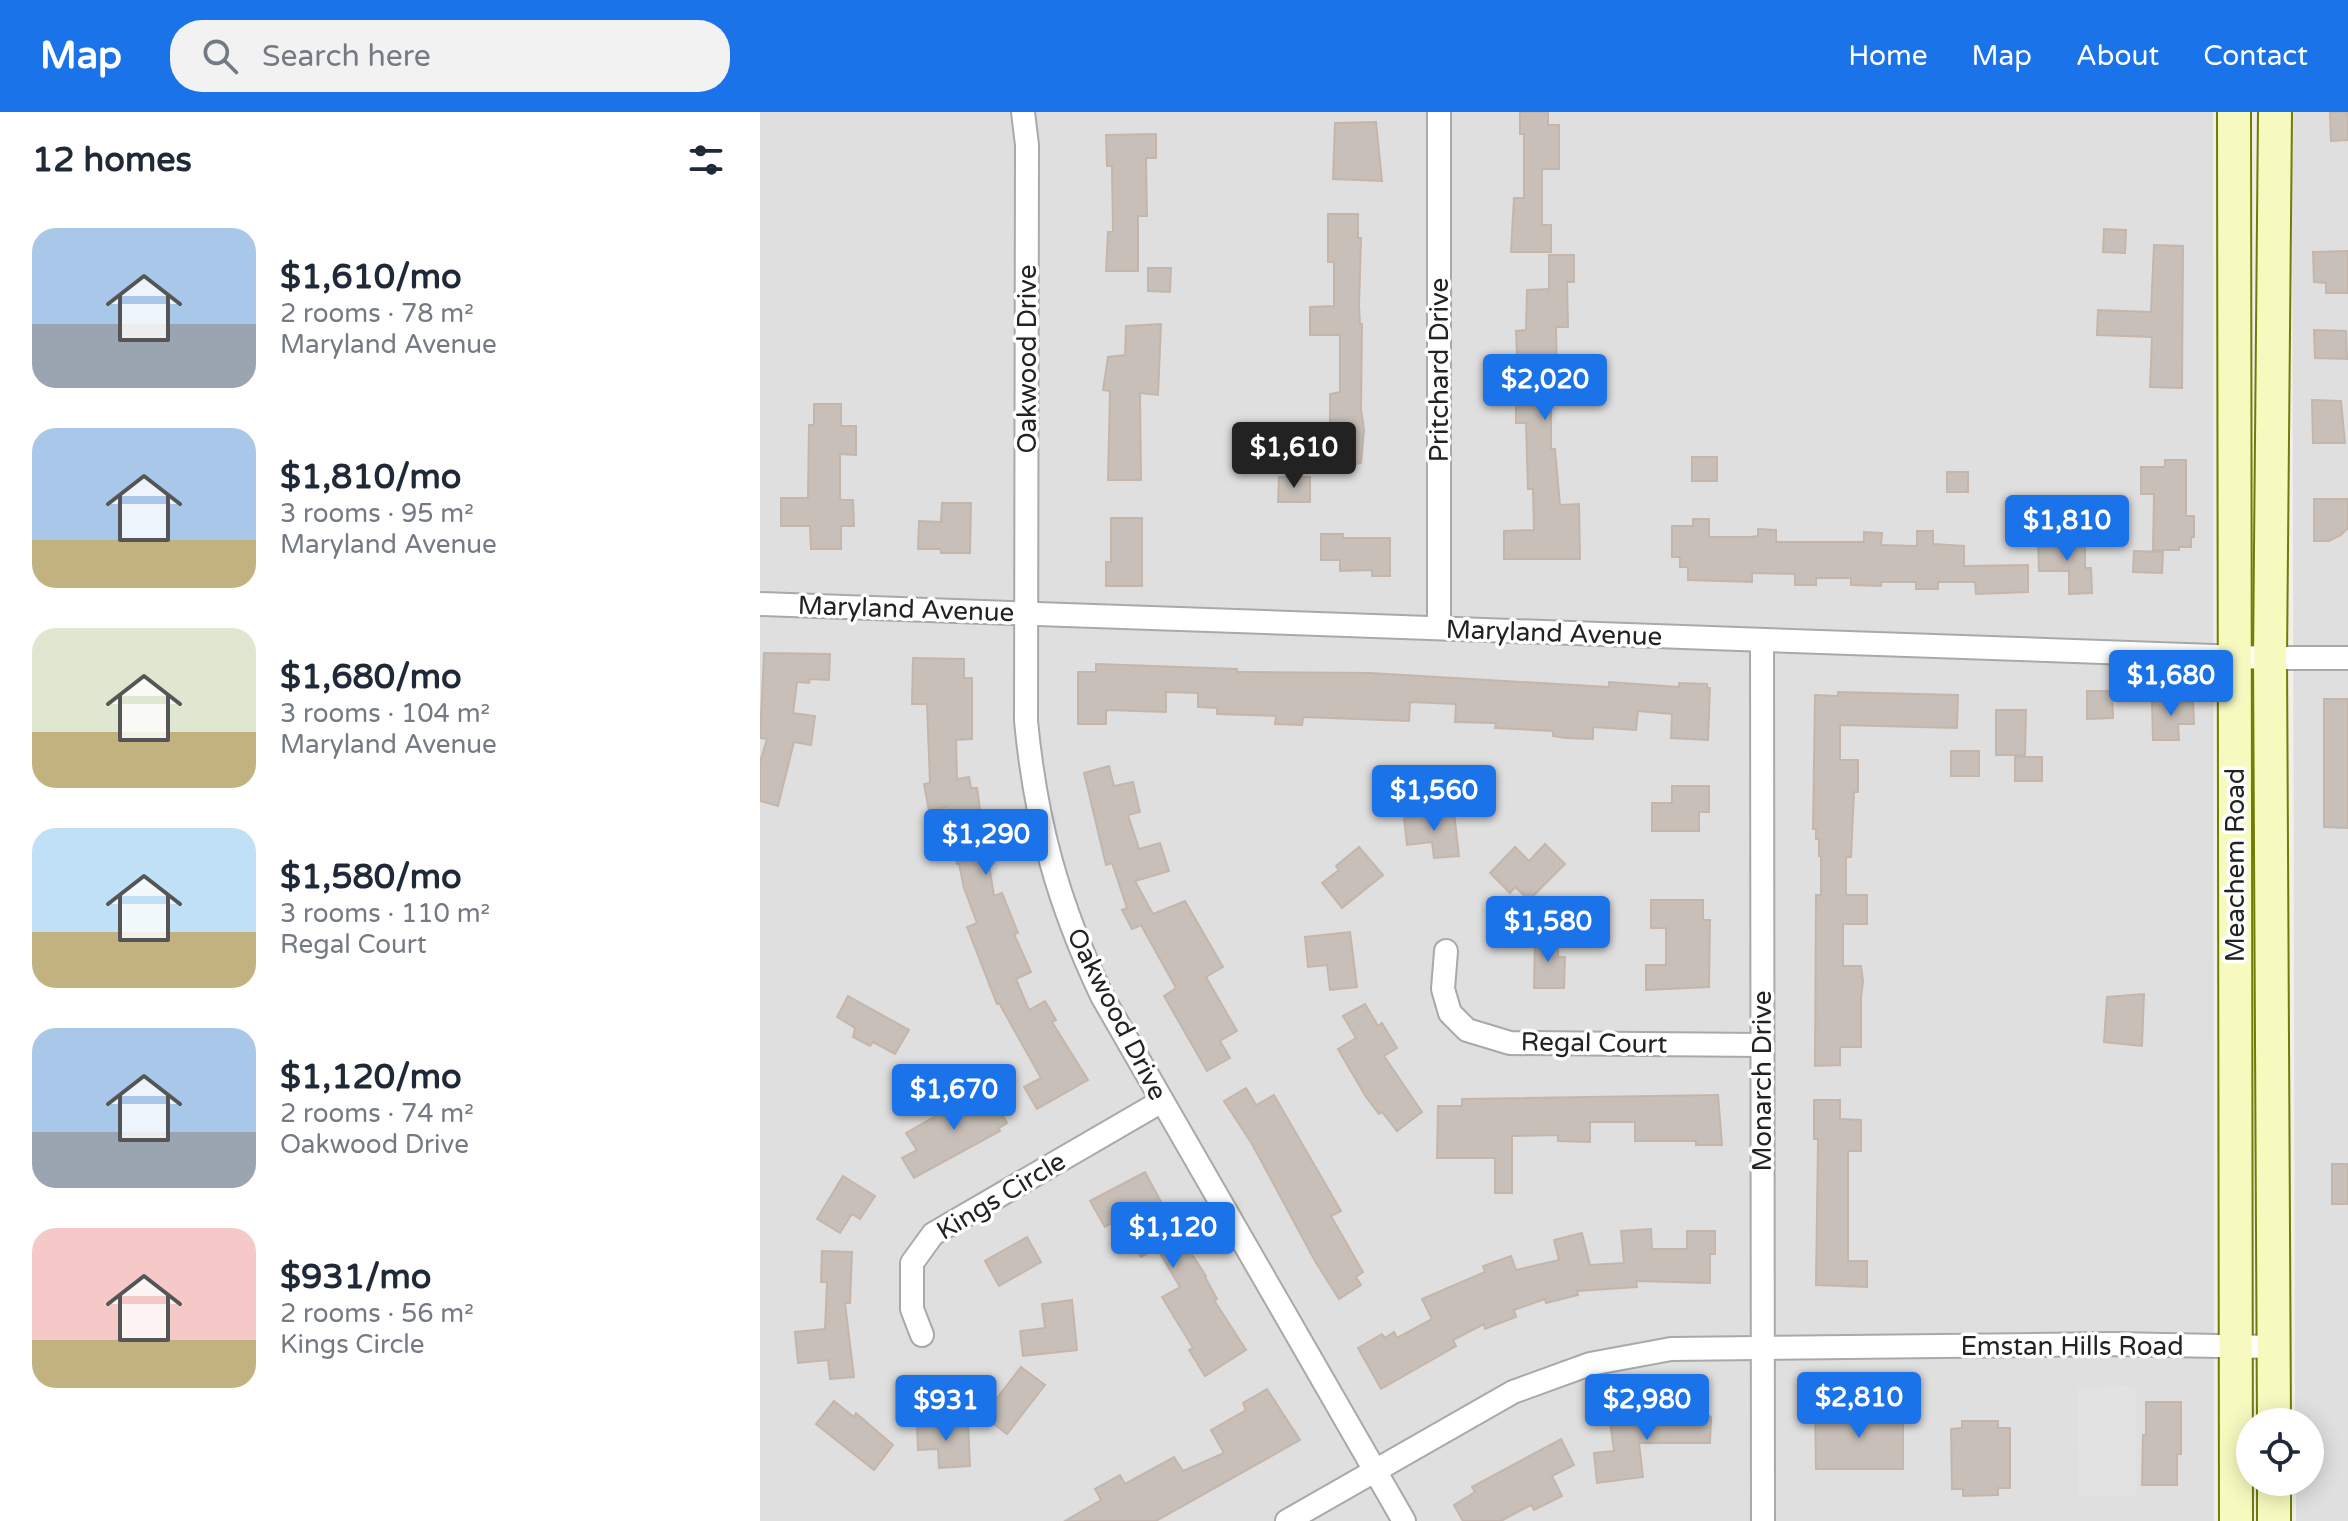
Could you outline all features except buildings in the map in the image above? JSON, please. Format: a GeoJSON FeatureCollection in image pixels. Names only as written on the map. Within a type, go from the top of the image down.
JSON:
{"type":"FeatureCollection","features":[{"type":"Feature","properties":{"kind":"street","name":"Oakwood Drive"},"geometry":{"type":"LineString","coordinates":[[1023,112],[1027,145],[1026,721],[1032,778],[1057,890],[1077,944],[1102,996],[1404,1521]]}},
{"type":"Feature","properties":{"kind":"street","name":"Pritchard Drive"},"geometry":{"type":"LineString","coordinates":[[1439,112],[1439,628]]}},
{"type":"Feature","properties":{"kind":"street","name":"Meachem Road"},"geometry":{"type":"LineString","coordinates":[[2234,112],[2236,1521]]}},
{"type":"Feature","properties":{"kind":"street","name":"Meachem Road"},"geometry":{"type":"LineString","coordinates":[[2274,1408],[2270,658],[2275,112]]}},
{"type":"Feature","properties":{"kind":"street"},"geometry":{"type":"LineString","coordinates":[[2235,384],[2274,383]]}},
{"type":"Feature","properties":{"kind":"street","name":"Maryland Avenue"},"geometry":{"type":"LineString","coordinates":[[760,604],[2234,657],[2348,658]]}},
{"type":"Feature","properties":{"kind":"street","name":"Monarch Drive"},"geometry":{"type":"LineString","coordinates":[[1762,640],[1763,1521]]}},
{"type":"Feature","properties":{"kind":"street","name":"Regal Court"},"geometry":{"type":"LineString","coordinates":[[1446,951],[1443,989],[1450,1013],[1467,1030],[1496,1039],[1510,1043],[1762,1045]]}},
{"type":"Feature","properties":{"kind":"street"},"geometry":{"type":"LineString","coordinates":[[2236,1019],[2272,1019]]}},
{"type":"Feature","properties":{"kind":"street","name":"Kings Circle"},"geometry":{"type":"LineString","coordinates":[[922,1335],[912,1309],[912,1263],[933,1234],[1162,1101]]}},
{"type":"Feature","properties":{"kind":"street","name":"Emstan Hills Road"},"geometry":{"type":"LineString","coordinates":[[1287,1521],[1476,1411],[1551,1376],[1630,1355],[1671,1349],[1763,1347],[2097,1344],[2274,1347]]}},
{"type":"Feature","properties":{"kind":"street"},"geometry":{"type":"LineString","coordinates":[[2274,1496],[2274,1521]]}},
{"type":"Feature","properties":{"kind":"shaded area"},"geometry":{"type":"Polygon","coordinates":[[[760,112],[2213,112],[2214,1521],[760,1521],[760,112]]]}},
{"type":"Feature","properties":{"kind":"shaded area"},"geometry":{"type":"Polygon","coordinates":[[[2292,112],[2348,112],[2348,1521],[2296,1521],[2296,1496],[2324,1496],[2324,1408],[2295,1408],[2292,112]]]}},
{"type":"Feature","properties":{"kind":"shaded area"},"geometry":{"type":"Polygon","coordinates":[[[2135,1386],[2137,1495],[2079,1496],[2077,1387],[2135,1386]]]}}]}
